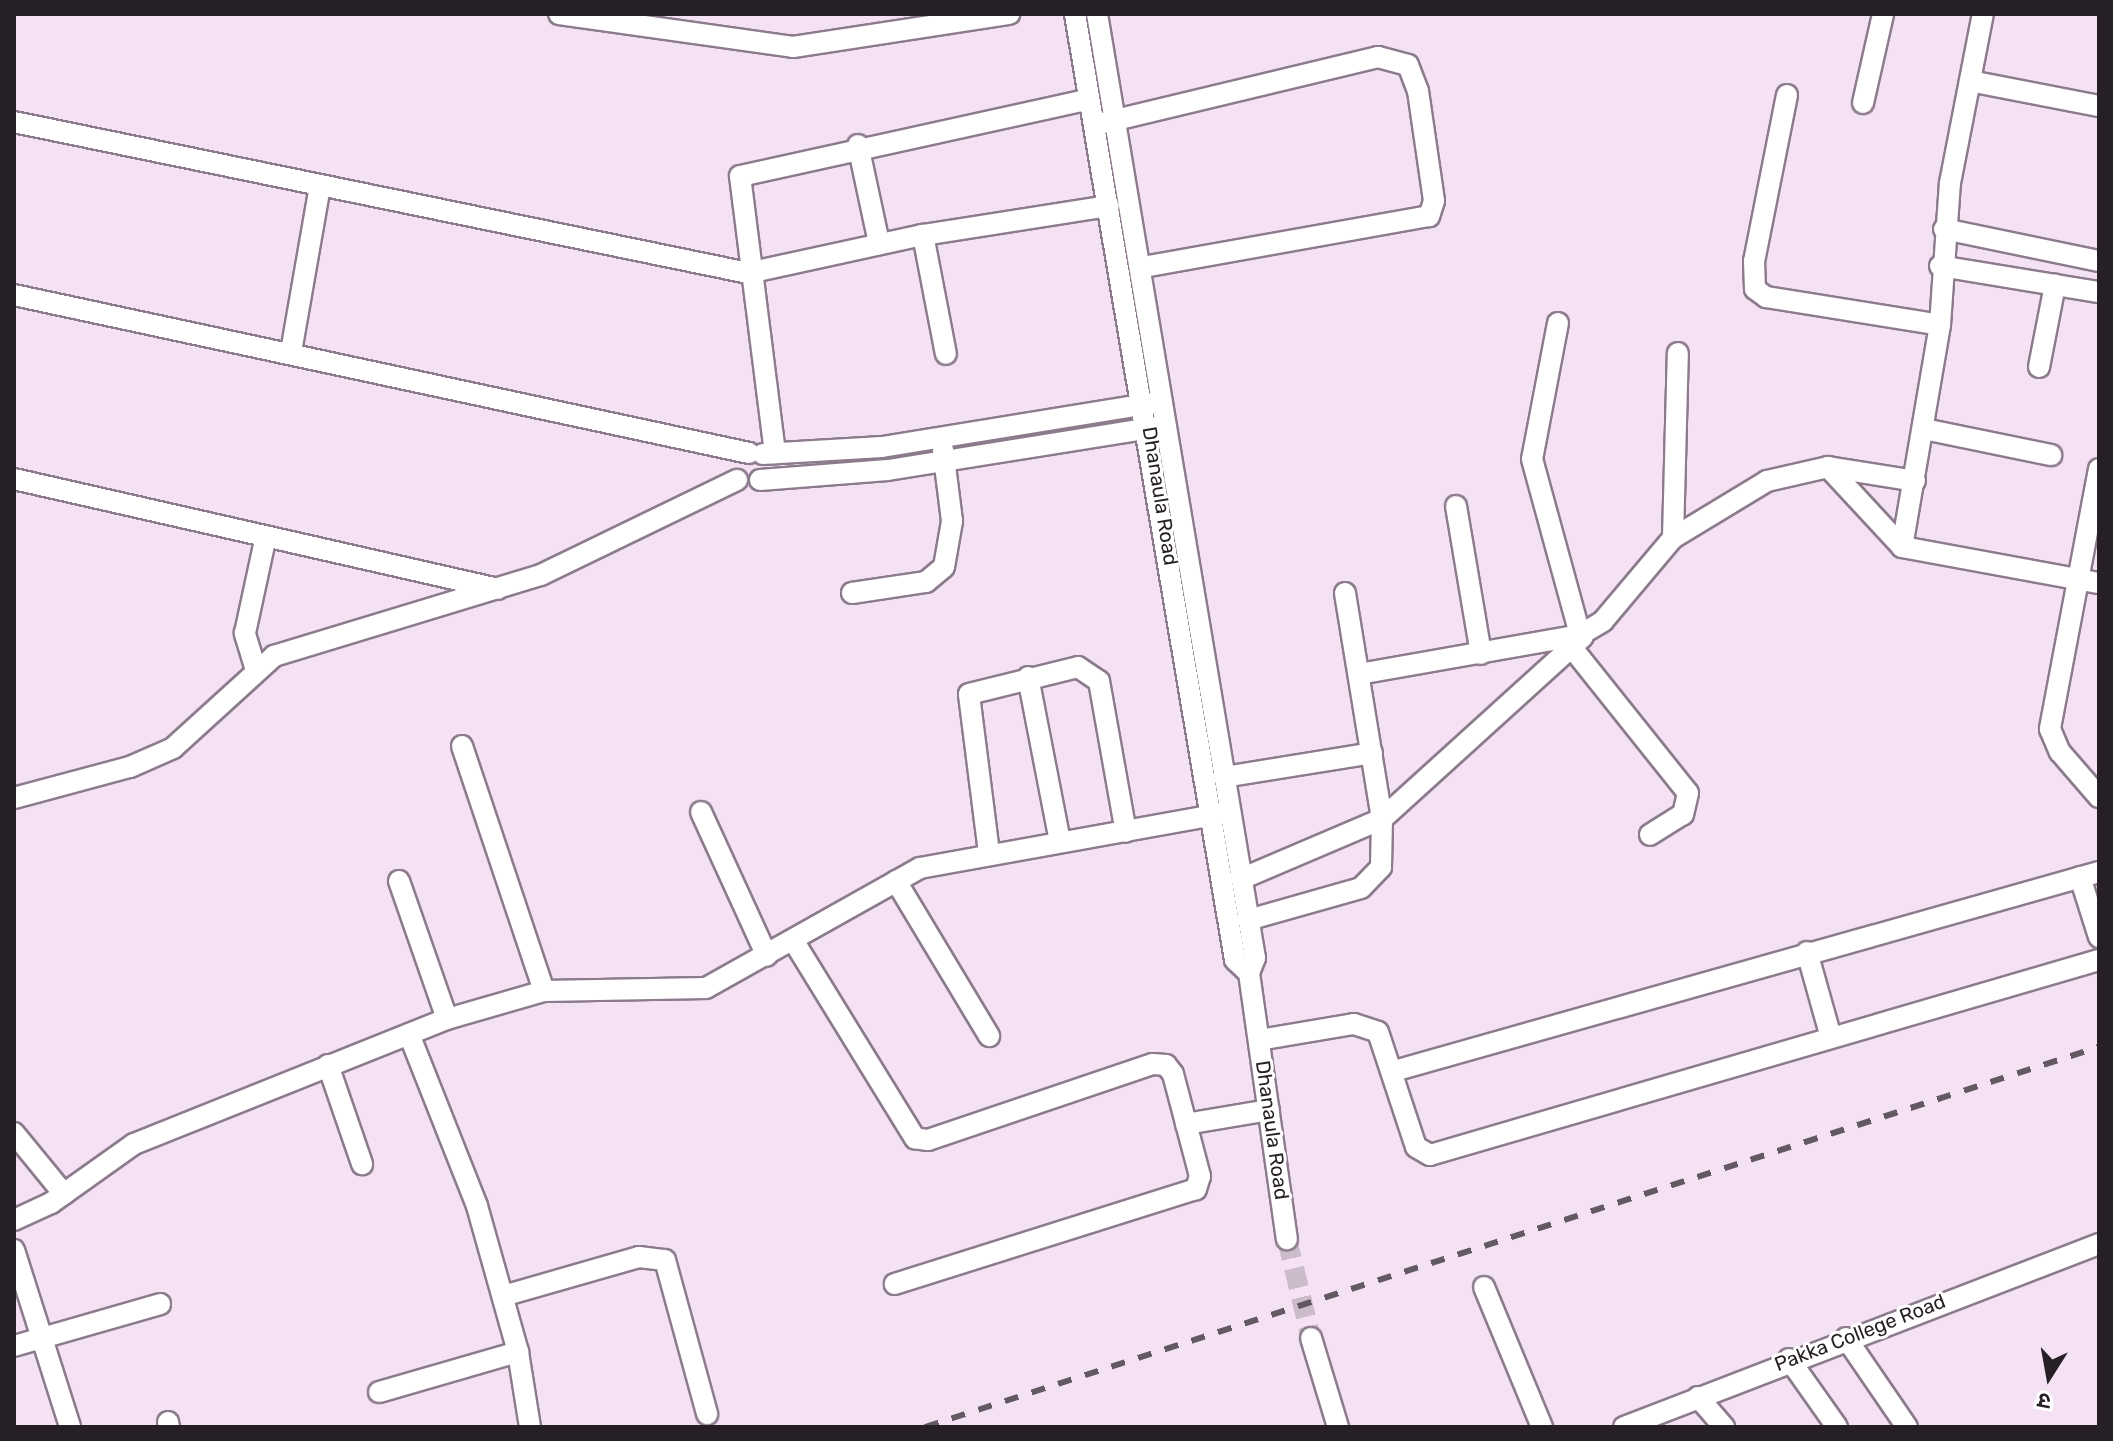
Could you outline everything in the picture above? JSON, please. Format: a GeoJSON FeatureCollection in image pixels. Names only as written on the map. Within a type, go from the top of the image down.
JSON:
{"type":"FeatureCollection","features":[{"type":"Feature","properties":{"kind":"street"},"geometry":{"type":"LineString","coordinates":[[559,14],[785,47],[1009,14]]}},
{"type":"Feature","properties":{"kind":"street","name":"Dhanaula Road"},"geometry":{"type":"LineString","coordinates":[[1075,14],[1221,814],[1235,960],[1249,973]]}},
{"type":"Feature","properties":{"kind":"street","name":"Dhanaula Road"},"geometry":{"type":"LineString","coordinates":[[1097,14],[1166,401],[1224,777],[1221,814],[1241,879],[1255,958],[1249,973],[1287,1239]]}},
{"type":"Feature","properties":{"kind":"street"},"geometry":{"type":"LineString","coordinates":[[1863,103],[1883,14]]}},
{"type":"Feature","properties":{"kind":"street"},"geometry":{"type":"LineString","coordinates":[[1902,547],[1940,325],[1940,266],[1944,229],[1970,81],[1977,15]]}},
{"type":"Feature","properties":{"kind":"street"},"geometry":{"type":"LineString","coordinates":[[1093,125],[1378,57],[1408,65],[1418,91],[1434,201],[1429,216],[1143,267]]}},
{"type":"Feature","properties":{"kind":"street"},"geometry":{"type":"LineString","coordinates":[[1970,81],[2099,106]]}},
{"type":"Feature","properties":{"kind":"street"},"geometry":{"type":"LineString","coordinates":[[1787,95],[1754,261],[1755,289],[1766,297],[1940,325]]}},
{"type":"Feature","properties":{"kind":"street"},"geometry":{"type":"LineString","coordinates":[[760,480],[763,463],[759,454],[740,176],[858,145],[1089,99]]}},
{"type":"Feature","properties":{"kind":"street"},"geometry":{"type":"LineString","coordinates":[[14,122],[748,273],[879,243],[1109,206]]}},
{"type":"Feature","properties":{"kind":"street"},"geometry":{"type":"LineString","coordinates":[[858,145],[879,243]]}},
{"type":"Feature","properties":{"kind":"street"},"geometry":{"type":"LineString","coordinates":[[291,352],[320,185]]}},
{"type":"Feature","properties":{"kind":"street"},"geometry":{"type":"LineString","coordinates":[[1944,229],[2099,261]]}},
{"type":"Feature","properties":{"kind":"street"},"geometry":{"type":"LineString","coordinates":[[923,235],[946,354]]}},
{"type":"Feature","properties":{"kind":"street"},"geometry":{"type":"LineString","coordinates":[[1940,266],[2099,292]]}},
{"type":"Feature","properties":{"kind":"street"},"geometry":{"type":"LineString","coordinates":[[2039,367],[2055,285]]}},
{"type":"Feature","properties":{"kind":"street"},"geometry":{"type":"LineString","coordinates":[[14,295],[759,454]]}},
{"type":"Feature","properties":{"kind":"street"},"geometry":{"type":"LineString","coordinates":[[1558,323],[1532,459],[1578,640],[1688,793],[1683,814],[1650,835]]}},
{"type":"Feature","properties":{"kind":"street"},"geometry":{"type":"LineString","coordinates":[[1673,538],[1678,353]]}},
{"type":"Feature","properties":{"kind":"street"},"geometry":{"type":"LineString","coordinates":[[737,480],[734,463],[759,454],[942,438],[1166,401]]}},
{"type":"Feature","properties":{"kind":"street"},"geometry":{"type":"LineString","coordinates":[[14,798],[130,767],[173,748],[274,656],[498,589],[582,558],[737,480],[944,461],[1169,424]]}},
{"type":"Feature","properties":{"kind":"street"},"geometry":{"type":"LineString","coordinates":[[1924,429],[2051,455]]}},
{"type":"Feature","properties":{"kind":"street"},"geometry":{"type":"LineString","coordinates":[[852,593],[926,582],[944,567],[952,521],[942,438]]}},
{"type":"Feature","properties":{"kind":"street"},"geometry":{"type":"LineString","coordinates":[[1241,879],[1382,819],[1578,640],[1673,538],[1767,481],[1828,467],[1915,481]]}},
{"type":"Feature","properties":{"kind":"street"},"geometry":{"type":"LineString","coordinates":[[1828,467],[1902,547],[2099,583]]}},
{"type":"Feature","properties":{"kind":"street"},"geometry":{"type":"LineString","coordinates":[[2099,469],[2050,729],[2060,752],[2099,797]]}},
{"type":"Feature","properties":{"kind":"street"},"geometry":{"type":"LineString","coordinates":[[14,479],[498,589]]}},
{"type":"Feature","properties":{"kind":"street"},"geometry":{"type":"LineString","coordinates":[[1456,506],[1481,654]]}},
{"type":"Feature","properties":{"kind":"street"},"geometry":{"type":"LineString","coordinates":[[256,670],[245,633],[266,536]]}},
{"type":"Feature","properties":{"kind":"street"},"geometry":{"type":"LineString","coordinates":[[1248,920],[1374,880],[1383,858],[1382,819],[1345,593]]}},
{"type":"Feature","properties":{"kind":"street"},"geometry":{"type":"LineString","coordinates":[[1359,674],[1578,640]]}},
{"type":"Feature","properties":{"kind":"street"},"geometry":{"type":"LineString","coordinates":[[989,853],[969,694],[1078,667],[1095,674],[1126,832]]}},
{"type":"Feature","properties":{"kind":"street"},"geometry":{"type":"LineString","coordinates":[[1028,677],[1060,842]]}},
{"type":"Feature","properties":{"kind":"street"},"geometry":{"type":"LineString","coordinates":[[462,746],[544,991]]}},
{"type":"Feature","properties":{"kind":"street"},"geometry":{"type":"LineString","coordinates":[[1224,777],[1372,753]]}},
{"type":"Feature","properties":{"kind":"street"},"geometry":{"type":"LineString","coordinates":[[701,812],[767,956]]}},
{"type":"Feature","properties":{"kind":"street"},"geometry":{"type":"LineString","coordinates":[[14,1220],[64,1194],[134,1144],[447,1019],[544,991],[688,991],[723,982],[920,868],[989,853],[1221,814]]}},
{"type":"Feature","properties":{"kind":"street"},"geometry":{"type":"LineString","coordinates":[[1394,1071],[2089,874],[2099,937]]}},
{"type":"Feature","properties":{"kind":"street"},"geometry":{"type":"LineString","coordinates":[[399,881],[447,1019]]}},
{"type":"Feature","properties":{"kind":"street"},"geometry":{"type":"LineString","coordinates":[[896,881],[989,1036]]}},
{"type":"Feature","properties":{"kind":"street"},"geometry":{"type":"LineString","coordinates":[[793,940],[915,1138],[928,1140],[1160,1063],[1173,1074],[1200,1176],[1188,1193],[895,1284]]}},
{"type":"Feature","properties":{"kind":"street"},"geometry":{"type":"LineString","coordinates":[[1807,952],[1830,1034]]}},
{"type":"Feature","properties":{"kind":"street"},"geometry":{"type":"LineString","coordinates":[[1259,1040],[1367,1025],[1385,1042],[1416,1147],[1430,1155],[1830,1034],[2099,960]]}},
{"type":"Feature","properties":{"kind":"street"},"geometry":{"type":"LineString","coordinates":[[409,1034],[477,1206],[518,1352],[530,1427]]}},
{"type":"Feature","properties":{"kind":"street"},"geometry":{"type":"LineString","coordinates":[[328,1065],[362,1164]]}},
{"type":"Feature","properties":{"kind":"street"},"geometry":{"type":"LineString","coordinates":[[1186,1124],[1269,1110]]}},
{"type":"Feature","properties":{"kind":"street"},"geometry":{"type":"LineString","coordinates":[[14,1133],[64,1194]]}},
{"type":"Feature","properties":{"kind":"street"},"geometry":{"type":"LineString","coordinates":[[2093,1246],[2099,1267]]}},
{"type":"Feature","properties":{"kind":"street","name":"Pakka College Road"},"geometry":{"type":"LineString","coordinates":[[1624,1427],[1789,1359],[2093,1246]]}},
{"type":"Feature","properties":{"kind":"street"},"geometry":{"type":"LineString","coordinates":[[14,1250],[70,1427]]}},
{"type":"Feature","properties":{"kind":"street"},"geometry":{"type":"LineString","coordinates":[[503,1296],[639,1257],[665,1260],[707,1414]]}},
{"type":"Feature","properties":{"kind":"street"},"geometry":{"type":"LineString","coordinates":[[1484,1287],[1542,1427]]}},
{"type":"Feature","properties":{"kind":"street"},"geometry":{"type":"LineString","coordinates":[[14,1346],[160,1304]]}},
{"type":"Feature","properties":{"kind":"street"},"geometry":{"type":"LineString","coordinates":[[1311,1338],[1338,1427]]}},
{"type":"Feature","properties":{"kind":"street"},"geometry":{"type":"LineString","coordinates":[[1846,1338],[1907,1427]]}},
{"type":"Feature","properties":{"kind":"street"},"geometry":{"type":"LineString","coordinates":[[379,1392],[518,1352]]}},
{"type":"Feature","properties":{"kind":"street"},"geometry":{"type":"LineString","coordinates":[[1789,1359],[1837,1427]]}},
{"type":"Feature","properties":{"kind":"street"},"geometry":{"type":"LineString","coordinates":[[1698,1397],[1724,1427]]}},
{"type":"Feature","properties":{"kind":"tunnel"},"geometry":{"type":"LineString","coordinates":[[1287,1239],[1311,1338]]}},
{"type":"Feature","properties":{"kind":"railway"},"geometry":{"type":"LineString","coordinates":[[925,1427],[2099,1047]]}}]}
